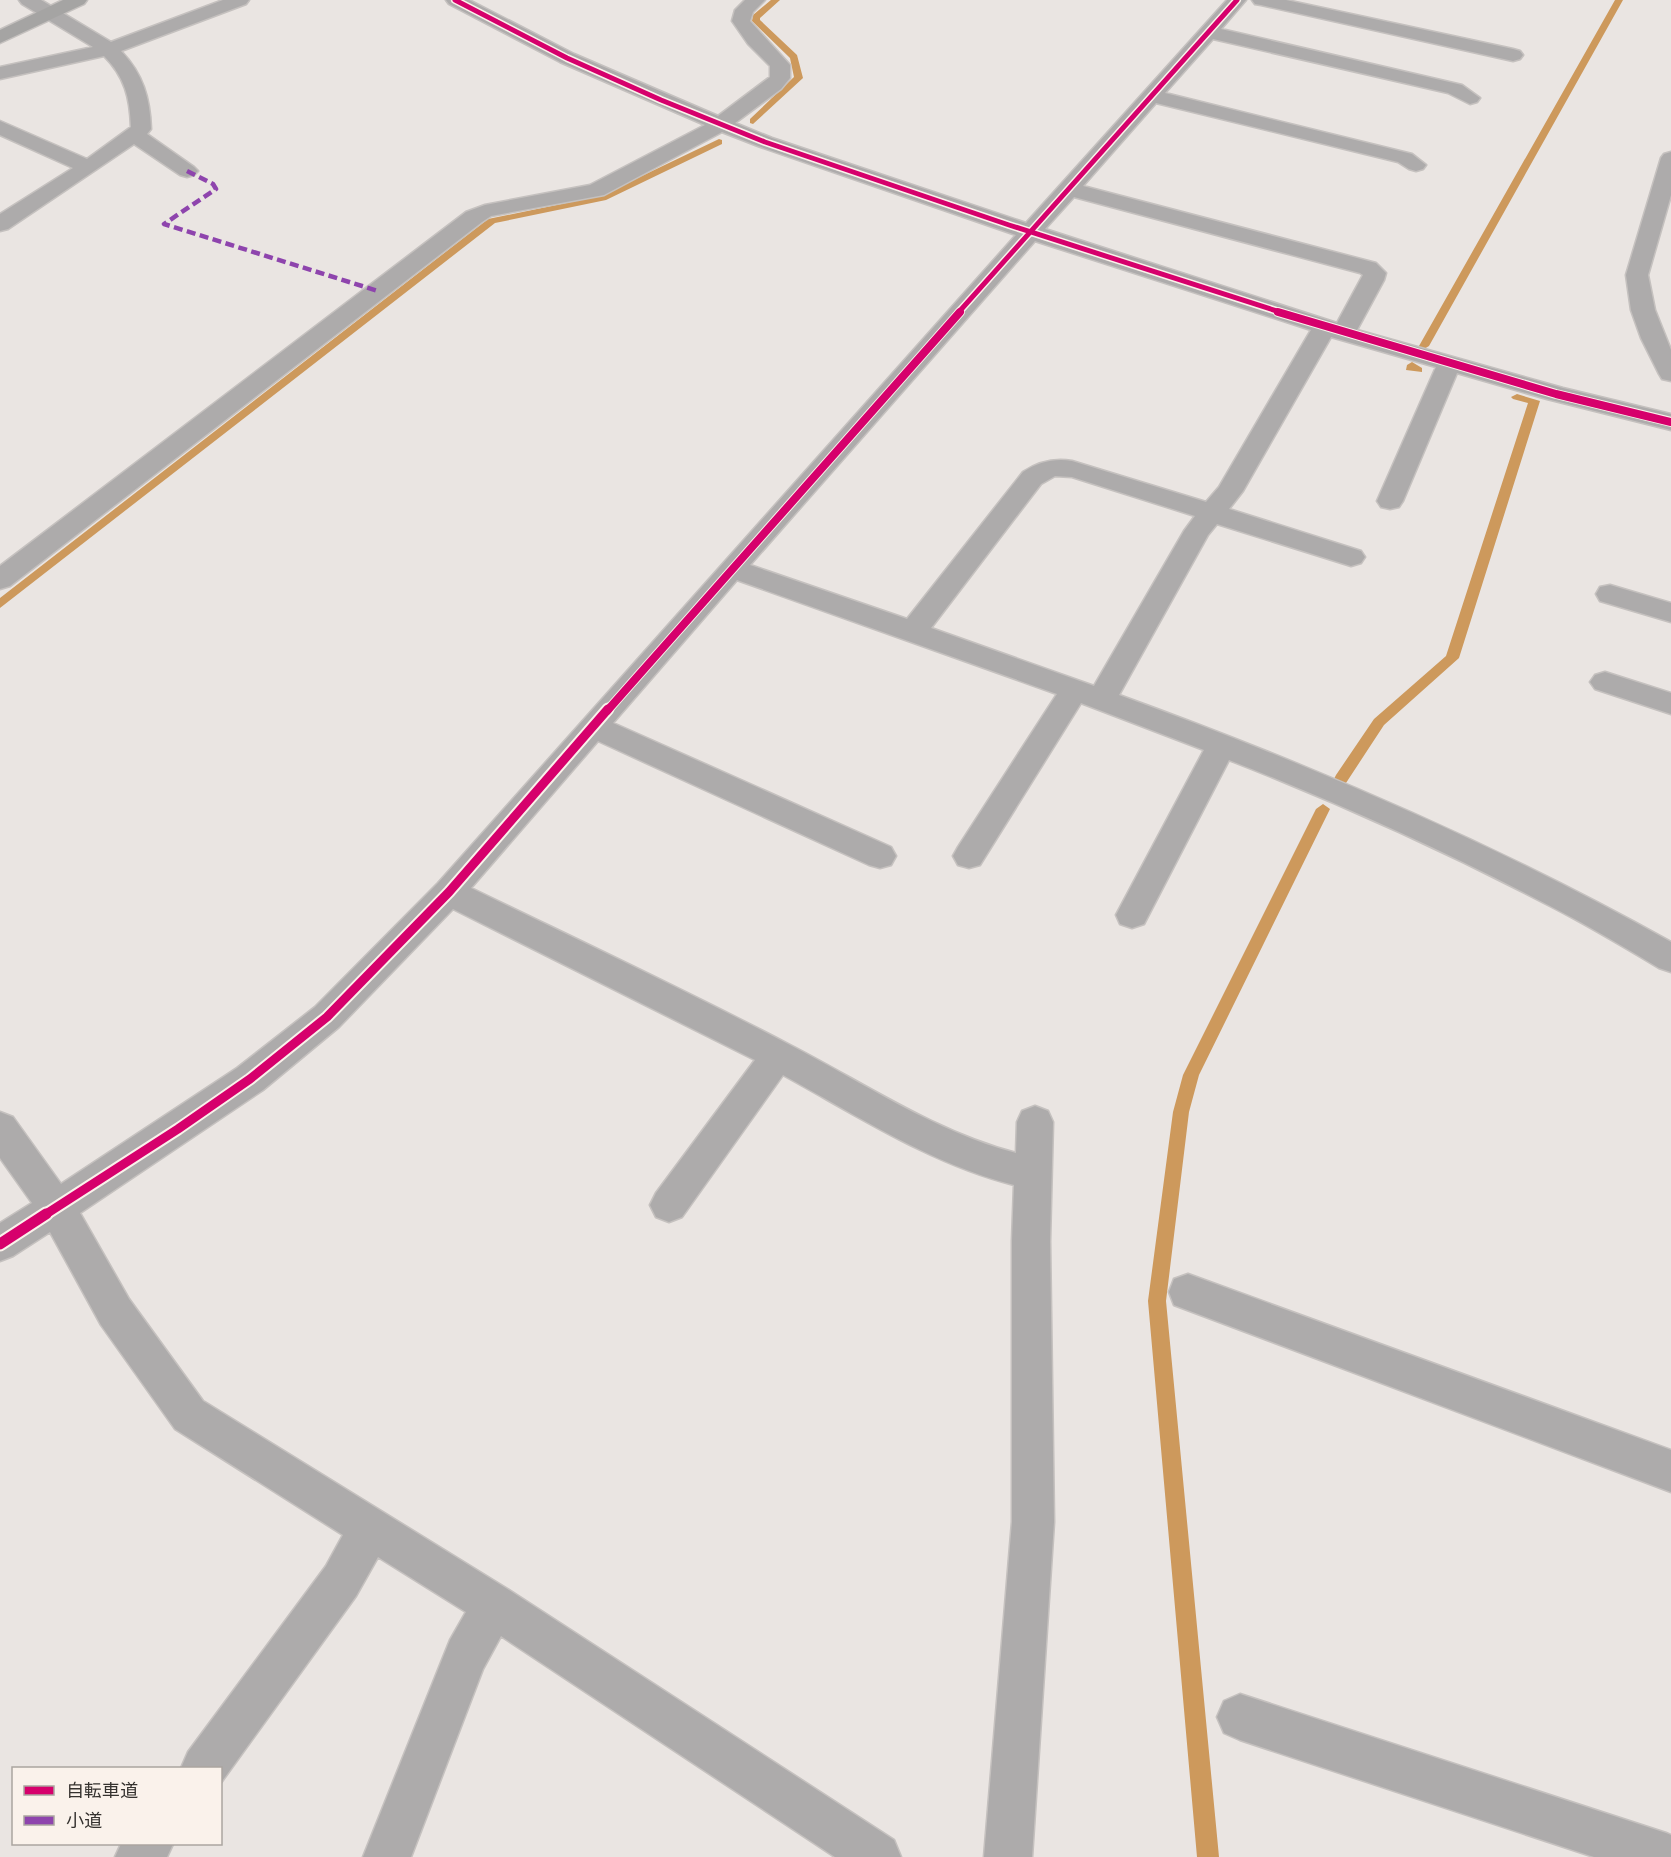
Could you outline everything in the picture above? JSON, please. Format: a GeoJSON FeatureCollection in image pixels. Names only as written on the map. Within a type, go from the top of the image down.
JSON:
{"type":"FeatureCollection","features":[{"type":"Feature","properties":{"kind":"main road"},"geometry":{"type":"LineString","coordinates":[[0,37],[78,0]]}},
{"type":"Feature","properties":{"kind":"street"},"geometry":{"type":"LineString","coordinates":[[0,224],[134,135],[141,129],[143,114],[138,87],[110,49],[28,0]]}},
{"type":"Feature","properties":{"kind":"street"},"geometry":{"type":"LineString","coordinates":[[0,73],[110,49],[240,0]]}},
{"type":"Feature","properties":{"kind":"street"},"geometry":{"type":"LineString","coordinates":[[455,0],[567,58],[720,125],[1030,231],[1334,329],[1449,364],[1671,422]]}},
{"type":"Feature","properties":{"kind":"street"},"geometry":{"type":"LineString","coordinates":[[0,580],[474,217],[484,211],[596,190],[704,135],[774,85],[780,78],[780,65],[755,40],[741,21],[744,9],[756,0]]}},
{"type":"Feature","properties":{"kind":"street"},"geometry":{"type":"LineString","coordinates":[[0,1244],[178,1129],[250,1079],[327,1017],[449,892],[732,567],[1237,0]]}},
{"type":"Feature","properties":{"kind":"street"},"geometry":{"type":"LineString","coordinates":[[1261,0],[1513,56]]}},
{"type":"Feature","properties":{"kind":"street"},"geometry":{"type":"LineString","coordinates":[[1209,32],[1455,89],[1470,98]]}},
{"type":"Feature","properties":{"kind":"street"},"geometry":{"type":"LineString","coordinates":[[1151,96],[1405,158],[1416,165]]}},
{"type":"Feature","properties":{"kind":"street"},"geometry":{"type":"LineString","coordinates":[[0,127],[88,167]]}},
{"type":"Feature","properties":{"kind":"street"},"geometry":{"type":"LineString","coordinates":[[134,135],[187,171]]}},
{"type":"Feature","properties":{"kind":"street"},"geometry":{"type":"LineString","coordinates":[[1671,158],[1637,275],[1643,310],[1653,338],[1671,374]]}},
{"type":"Feature","properties":{"kind":"street"},"geometry":{"type":"LineString","coordinates":[[969,856],[1088,695],[1197,531],[1230,491],[1334,329],[1373,280],[1375,273],[1368,268],[1068,189]]}},
{"type":"Feature","properties":{"kind":"street"},"geometry":{"type":"LineString","coordinates":[[1390,501],[1449,364]]}},
{"type":"Feature","properties":{"kind":"street"},"geometry":{"type":"LineString","coordinates":[[912,632],[1032,478],[1041,471],[1053,467],[1065,467],[1351,557]]}},
{"type":"Feature","properties":{"kind":"street"},"geometry":{"type":"LineString","coordinates":[[732,567],[1088,695],[1334,791],[1564,898],[1671,958]]}},
{"type":"Feature","properties":{"kind":"street"},"geometry":{"type":"LineString","coordinates":[[1610,594],[1671,613]]}},
{"type":"Feature","properties":{"kind":"street"},"geometry":{"type":"LineString","coordinates":[[1605,682],[1671,704]]}},
{"type":"Feature","properties":{"kind":"street"},"geometry":{"type":"LineString","coordinates":[[594,727],[880,856]]}},
{"type":"Feature","properties":{"kind":"street"},"geometry":{"type":"LineString","coordinates":[[1132,915],[1221,746]]}},
{"type":"Feature","properties":{"kind":"street"},"geometry":{"type":"LineString","coordinates":[[449,892],[778,1054],[942,1143],[1000,1167],[1035,1174]]}},
{"type":"Feature","properties":{"kind":"street"},"geometry":{"type":"LineString","coordinates":[[669,1204],[778,1054]]}},
{"type":"Feature","properties":{"kind":"street"},"geometry":{"type":"LineString","coordinates":[[1008,1857],[1033,1522],[1031,1241],[1035,1122]]}},
{"type":"Feature","properties":{"kind":"street"},"geometry":{"type":"LineString","coordinates":[[0,1128],[56,1208],[115,1312],[189,1415],[494,1605],[878,1857]]}},
{"type":"Feature","properties":{"kind":"street"},"geometry":{"type":"LineString","coordinates":[[1188,1292],[1671,1471]]}},
{"type":"Feature","properties":{"kind":"street"},"geometry":{"type":"LineString","coordinates":[[205,1767],[341,1581],[370,1529]]}},
{"type":"Feature","properties":{"kind":"street"},"geometry":{"type":"LineString","coordinates":[[387,1857],[466,1656],[494,1605]]}},
{"type":"Feature","properties":{"kind":"street"},"geometry":{"type":"LineString","coordinates":[[1240,1718],[1666,1857]]}},
{"type":"Feature","properties":{"kind":"street"},"geometry":{"type":"LineString","coordinates":[[139,1857],[148,1845]]}},
{"type":"Feature","properties":{"kind":"waterway"},"geometry":{"type":"LineString","coordinates":[[753,121],[799,78],[794,57],[756,21],[756,17],[776,0]]}},
{"type":"Feature","properties":{"kind":"waterway"},"geometry":{"type":"LineString","coordinates":[[1424,346],[1619,0]]}},
{"type":"Feature","properties":{"kind":"waterway"},"geometry":{"type":"LineString","coordinates":[[0,604],[492,221],[603,198],[719,142]]}},
{"type":"Feature","properties":{"kind":"waterway"},"geometry":{"type":"LineString","coordinates":[[1412,365],[1410,368],[1418,370]]}},
{"type":"Feature","properties":{"kind":"waterway"},"geometry":{"type":"LineString","coordinates":[[1341,779],[1379,722],[1452,658],[1534,401],[1517,397]]}},
{"type":"Feature","properties":{"kind":"waterway"},"geometry":{"type":"LineString","coordinates":[[1208,1857],[1157,1301],[1181,1112],[1191,1075],[1323,809]]}},
{"type":"Feature","properties":{"kind":"marked path"},"geometry":{"type":"LineString","coordinates":[[187,171],[213,184],[216,189],[164,224],[378,291]]}},
{"type":"Feature","properties":{"kind":"cycle path"},"geometry":{"type":"LineString","coordinates":[[455,0],[567,58],[661,100],[765,142],[1009,225],[1343,333],[1556,394],[1671,422]]}},
{"type":"Feature","properties":{"kind":"cycle path"},"geometry":{"type":"LineString","coordinates":[[0,1244],[178,1129],[250,1079],[327,1017],[449,892],[732,568],[1237,0]]}}]}
